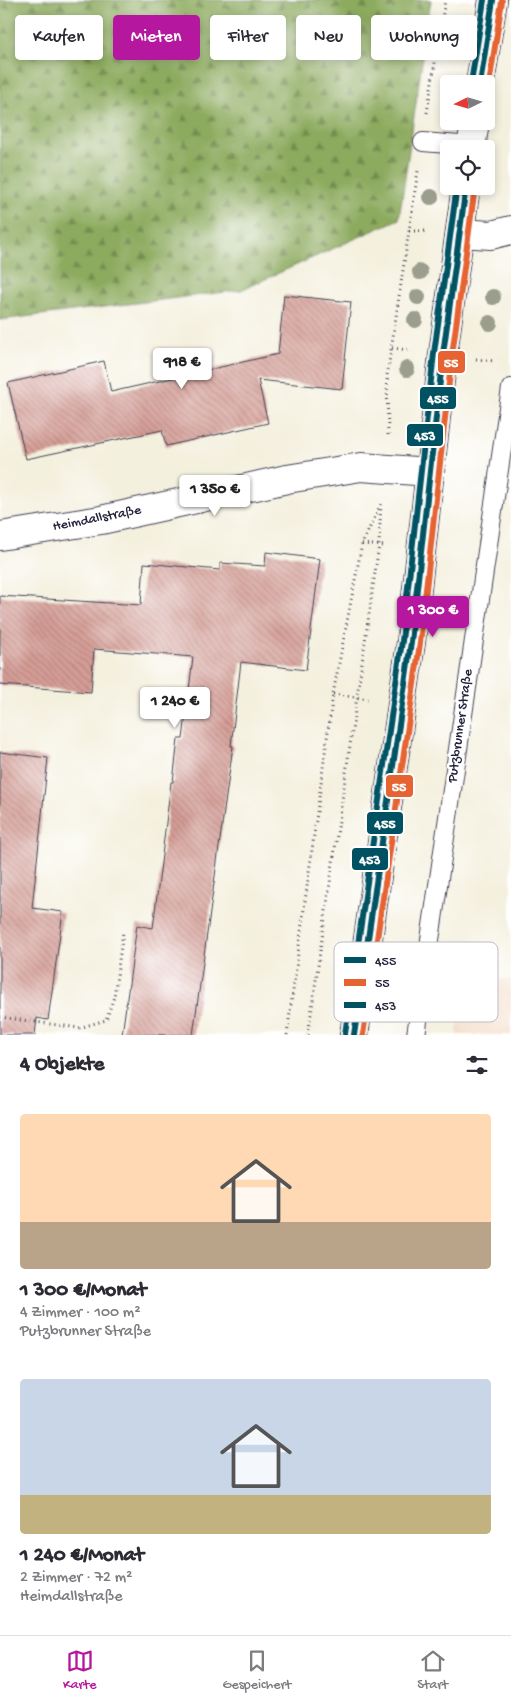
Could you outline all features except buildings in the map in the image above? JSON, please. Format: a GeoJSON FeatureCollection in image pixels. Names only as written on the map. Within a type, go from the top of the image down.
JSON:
{"type":"FeatureCollection","features":[{"type":"Feature","properties":{"kind":"main road"},"geometry":{"type":"LineString","coordinates":[[481,75],[493,0]]}},
{"type":"Feature","properties":{"kind":"main road"},"geometry":{"type":"LineString","coordinates":[[367,942],[411,642],[443,354],[465,195]]}},
{"type":"Feature","properties":{"kind":"main road"},"geometry":{"type":"LineString","coordinates":[[460,233],[491,235],[511,230]]}},
{"type":"Feature","properties":{"kind":"main road","name":"Heimdallstraße"},"geometry":{"type":"LineString","coordinates":[[0,536],[100,520],[287,479],[361,467],[385,467],[430,472]]}},
{"type":"Feature","properties":{"kind":"main road"},"geometry":{"type":"LineString","coordinates":[[354,1035],[356,1022]]}},
{"type":"Feature","properties":{"kind":"lane"},"geometry":{"type":"LineString","coordinates":[[423,142],[473,139]]}},
{"type":"Feature","properties":{"kind":"lane","name":"Putzbrunner Straße"},"geometry":{"type":"LineString","coordinates":[[430,942],[511,388]]}},
{"type":"Feature","properties":{"kind":"lane","name":"Putzbrunner Straße"},"geometry":{"type":"LineString","coordinates":[[416,1035],[418,1022]]}},
{"type":"Feature","properties":{"kind":"path"},"geometry":{"type":"LineString","coordinates":[[308,1035],[379,545],[388,442],[387,376],[409,231]]}},
{"type":"Feature","properties":{"kind":"path"},"geometry":{"type":"LineString","coordinates":[[287,1035],[333,694],[362,544],[381,505]]}},
{"type":"Feature","properties":{"kind":"path"},"geometry":{"type":"LineString","coordinates":[[0,1017],[80,1028],[106,1020],[114,997],[122,932]]}},
{"type":"Feature","properties":{"kind":"shaded area"},"geometry":{"type":"Polygon","coordinates":[[[498,979],[511,980],[511,1035],[457,1035],[459,1022],[498,1022],[498,979]]]}},
{"type":"Feature","properties":{"kind":"green space"},"geometry":{"type":"Polygon","coordinates":[[[0,0],[431,0],[429,15],[371,15],[371,60],[422,60],[399,219],[241,290],[0,320],[0,0]]]}},
{"type":"Feature","properties":{"kind":"transit line","name":"453"},"geometry":{"type":"LineString","coordinates":[[472,75],[484,0]]}},
{"type":"Feature","properties":{"kind":"transit line","name":"455"},"geometry":{"type":"LineString","coordinates":[[481,75],[493,0]]}},
{"type":"Feature","properties":{"kind":"transit line","name":"55"},"geometry":{"type":"LineString","coordinates":[[491,75],[502,1]]}},
{"type":"Feature","properties":{"kind":"transit line","name":"453"},"geometry":{"type":"LineString","coordinates":[[358,942],[402,641],[434,353],[456,195]]}},
{"type":"Feature","properties":{"kind":"transit line","name":"455"},"geometry":{"type":"LineString","coordinates":[[367,942],[411,642],[443,354],[465,195]]}},
{"type":"Feature","properties":{"kind":"transit line","name":"55"},"geometry":{"type":"LineString","coordinates":[[377,942],[420,643],[452,355],[474,195]]}},
{"type":"Feature","properties":{"kind":"transit line","name":"453"},"geometry":{"type":"LineString","coordinates":[[345,1034],[347,1022]]}},
{"type":"Feature","properties":{"kind":"transit line","name":"455"},"geometry":{"type":"LineString","coordinates":[[354,1035],[356,1022]]}},
{"type":"Feature","properties":{"kind":"transit line","name":"55"},"geometry":{"type":"LineString","coordinates":[[363,1035],[365,1022]]}}]}
